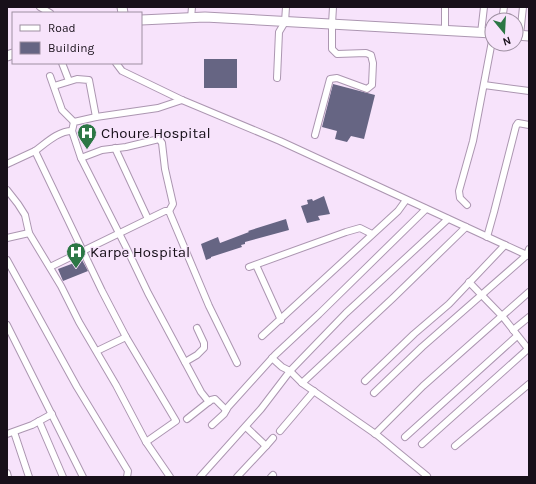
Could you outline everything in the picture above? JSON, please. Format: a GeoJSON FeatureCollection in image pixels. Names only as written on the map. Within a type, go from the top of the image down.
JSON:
{"type":"FeatureCollection","features":[{"type":"Feature","properties":{"kind":"highway"},"geometry":{"type":"LineString","coordinates":[[142,20],[205,17],[482,33]]}},
{"type":"Feature","properties":{"kind":"street"},"geometry":{"type":"LineString","coordinates":[[191,18],[192,7]]}},
{"type":"Feature","properties":{"kind":"street"},"geometry":{"type":"LineString","coordinates":[[277,78],[279,32],[285,22],[286,7]]}},
{"type":"Feature","properties":{"kind":"street"},"geometry":{"type":"LineString","coordinates":[[315,135],[330,79],[337,78],[367,89],[372,85],[373,63],[371,55],[366,53],[337,54],[332,49],[334,7]]}},
{"type":"Feature","properties":{"kind":"street"},"geometry":{"type":"LineString","coordinates":[[444,30],[445,7]]}},
{"type":"Feature","properties":{"kind":"street"},"geometry":{"type":"LineString","coordinates":[[482,33],[484,7]]}},
{"type":"Feature","properties":{"kind":"street"},"geometry":{"type":"LineString","coordinates":[[467,205],[460,198],[459,191],[473,141],[490,52]]}},
{"type":"Feature","properties":{"kind":"street"},"geometry":{"type":"LineString","coordinates":[[62,64],[69,81]]}},
{"type":"Feature","properties":{"kind":"street"},"geometry":{"type":"LineString","coordinates":[[117,64],[122,71],[182,100],[280,142],[486,237],[528,254],[422,348],[374,393]]}},
{"type":"Feature","properties":{"kind":"street"},"geometry":{"type":"LineString","coordinates":[[50,76],[62,110],[74,122]]}},
{"type":"Feature","properties":{"kind":"street"},"geometry":{"type":"LineString","coordinates":[[54,86],[77,79],[89,80],[96,117]]}},
{"type":"Feature","properties":{"kind":"street"},"geometry":{"type":"LineString","coordinates":[[484,84],[529,91]]}},
{"type":"Feature","properties":{"kind":"street"},"geometry":{"type":"LineString","coordinates":[[74,122],[96,117],[158,108],[182,100]]}},
{"type":"Feature","properties":{"kind":"street"},"geometry":{"type":"LineString","coordinates":[[74,122],[72,131],[81,158],[148,293],[201,392],[209,402]]}},
{"type":"Feature","properties":{"kind":"street"},"geometry":{"type":"LineString","coordinates":[[486,237],[494,212],[516,126],[518,123],[529,125]]}},
{"type":"Feature","properties":{"kind":"street"},"geometry":{"type":"LineString","coordinates":[[7,164],[35,151],[56,136],[66,131],[72,131]]}},
{"type":"Feature","properties":{"kind":"street"},"geometry":{"type":"LineString","coordinates":[[81,158],[102,150],[126,147],[159,139],[162,143],[165,169],[173,204],[169,211]]}},
{"type":"Feature","properties":{"kind":"street"},"geometry":{"type":"LineString","coordinates":[[115,148],[148,219]]}},
{"type":"Feature","properties":{"kind":"street"},"geometry":{"type":"LineString","coordinates":[[35,151],[84,250],[102,291],[126,337],[176,421],[146,442]]}},
{"type":"Feature","properties":{"kind":"street"},"geometry":{"type":"LineString","coordinates":[[7,190],[25,214],[29,233],[50,267],[146,442],[170,477]]}},
{"type":"Feature","properties":{"kind":"street"},"geometry":{"type":"LineString","coordinates":[[262,336],[398,211],[406,200]]}},
{"type":"Feature","properties":{"kind":"street"},"geometry":{"type":"LineString","coordinates":[[212,425],[224,414],[272,358],[426,209]]}},
{"type":"Feature","properties":{"kind":"street"},"geometry":{"type":"LineString","coordinates":[[50,267],[118,233],[165,211],[169,211]]}},
{"type":"Feature","properties":{"kind":"street"},"geometry":{"type":"LineString","coordinates":[[169,211],[209,306],[237,363]]}},
{"type":"Feature","properties":{"kind":"street"},"geometry":{"type":"LineString","coordinates":[[200,477],[262,409],[290,371],[346,313],[448,219]]}},
{"type":"Feature","properties":{"kind":"street"},"geometry":{"type":"LineString","coordinates":[[302,383],[466,227]]}},
{"type":"Feature","properties":{"kind":"street"},"geometry":{"type":"LineString","coordinates":[[249,267],[360,228],[372,234]]}},
{"type":"Feature","properties":{"kind":"street"},"geometry":{"type":"LineString","coordinates":[[7,238],[29,233]]}},
{"type":"Feature","properties":{"kind":"street"},"geometry":{"type":"LineString","coordinates":[[365,381],[414,334],[449,304],[505,245]]}},
{"type":"Feature","properties":{"kind":"street"},"geometry":{"type":"LineString","coordinates":[[7,260],[77,387],[128,471],[127,477]]}},
{"type":"Feature","properties":{"kind":"street"},"geometry":{"type":"LineString","coordinates":[[256,265],[281,320]]}},
{"type":"Feature","properties":{"kind":"street"},"geometry":{"type":"LineString","coordinates":[[422,444],[528,347],[470,282]]}},
{"type":"Feature","properties":{"kind":"street"},"geometry":{"type":"LineString","coordinates":[[375,434],[423,386],[529,292]]}},
{"type":"Feature","properties":{"kind":"street"},"geometry":{"type":"LineString","coordinates":[[405,436],[515,333],[529,317]]}},
{"type":"Feature","properties":{"kind":"street"},"geometry":{"type":"LineString","coordinates":[[7,325],[83,477]]}},
{"type":"Feature","properties":{"kind":"street"},"geometry":{"type":"LineString","coordinates":[[185,362],[197,355],[204,348],[204,344],[197,328]]}},
{"type":"Feature","properties":{"kind":"street"},"geometry":{"type":"LineString","coordinates":[[97,351],[126,337]]}},
{"type":"Feature","properties":{"kind":"street"},"geometry":{"type":"LineString","coordinates":[[272,358],[282,367],[290,371],[302,383],[375,434],[427,476]]}},
{"type":"Feature","properties":{"kind":"street"},"geometry":{"type":"LineString","coordinates":[[455,446],[529,384]]}},
{"type":"Feature","properties":{"kind":"street"},"geometry":{"type":"LineString","coordinates":[[280,431],[314,391]]}},
{"type":"Feature","properties":{"kind":"street"},"geometry":{"type":"LineString","coordinates":[[186,418],[215,399],[226,410]]}},
{"type":"Feature","properties":{"kind":"street"},"geometry":{"type":"LineString","coordinates":[[7,434],[52,414]]}},
{"type":"Feature","properties":{"kind":"street"},"geometry":{"type":"LineString","coordinates":[[39,421],[63,477]]}},
{"type":"Feature","properties":{"kind":"street"},"geometry":{"type":"LineString","coordinates":[[246,427],[266,446]]}},
{"type":"Feature","properties":{"kind":"street"},"geometry":{"type":"LineString","coordinates":[[14,432],[29,477]]}},
{"type":"Feature","properties":{"kind":"street"},"geometry":{"type":"LineString","coordinates":[[237,477],[273,438]]}},
{"type":"Feature","properties":{"kind":"street"},"geometry":{"type":"LineString","coordinates":[[7,473],[8,477]]}},
{"type":"Feature","properties":{"kind":"building"},"geometry":{"type":"Polygon","coordinates":[[[204,59],[237,59],[237,88],[204,88],[204,59]]]}},
{"type":"Feature","properties":{"kind":"building"},"geometry":{"type":"Polygon","coordinates":[[[333,84],[375,95],[364,139],[351,136],[347,142],[335,139],[337,131],[322,127],[333,84]]]}},
{"type":"Feature","properties":{"kind":"building"},"geometry":{"type":"Polygon","coordinates":[[[324,196],[330,214],[318,216],[320,220],[307,223],[301,206],[308,204],[307,200],[312,199],[313,201],[324,196]]]}},
{"type":"Feature","properties":{"kind":"building"},"geometry":{"type":"Polygon","coordinates":[[[286,219],[289,230],[245,242],[245,244],[241,245],[242,247],[206,260],[201,244],[218,237],[220,243],[249,232],[248,231],[286,219]]]}},
{"type":"Feature","properties":{"kind":"building"},"geometry":{"type":"Polygon","coordinates":[[[82,260],[88,271],[63,281],[58,269],[82,260]]]}},
{"type":"Feature","properties":{"kind":"place","name":"Choure Hospital"},"geometry":{"type":"Point","coordinates":[87,150]}},
{"type":"Feature","properties":{"kind":"place","name":"Karpe Hospital"},"geometry":{"type":"Point","coordinates":[76,269]}}]}
